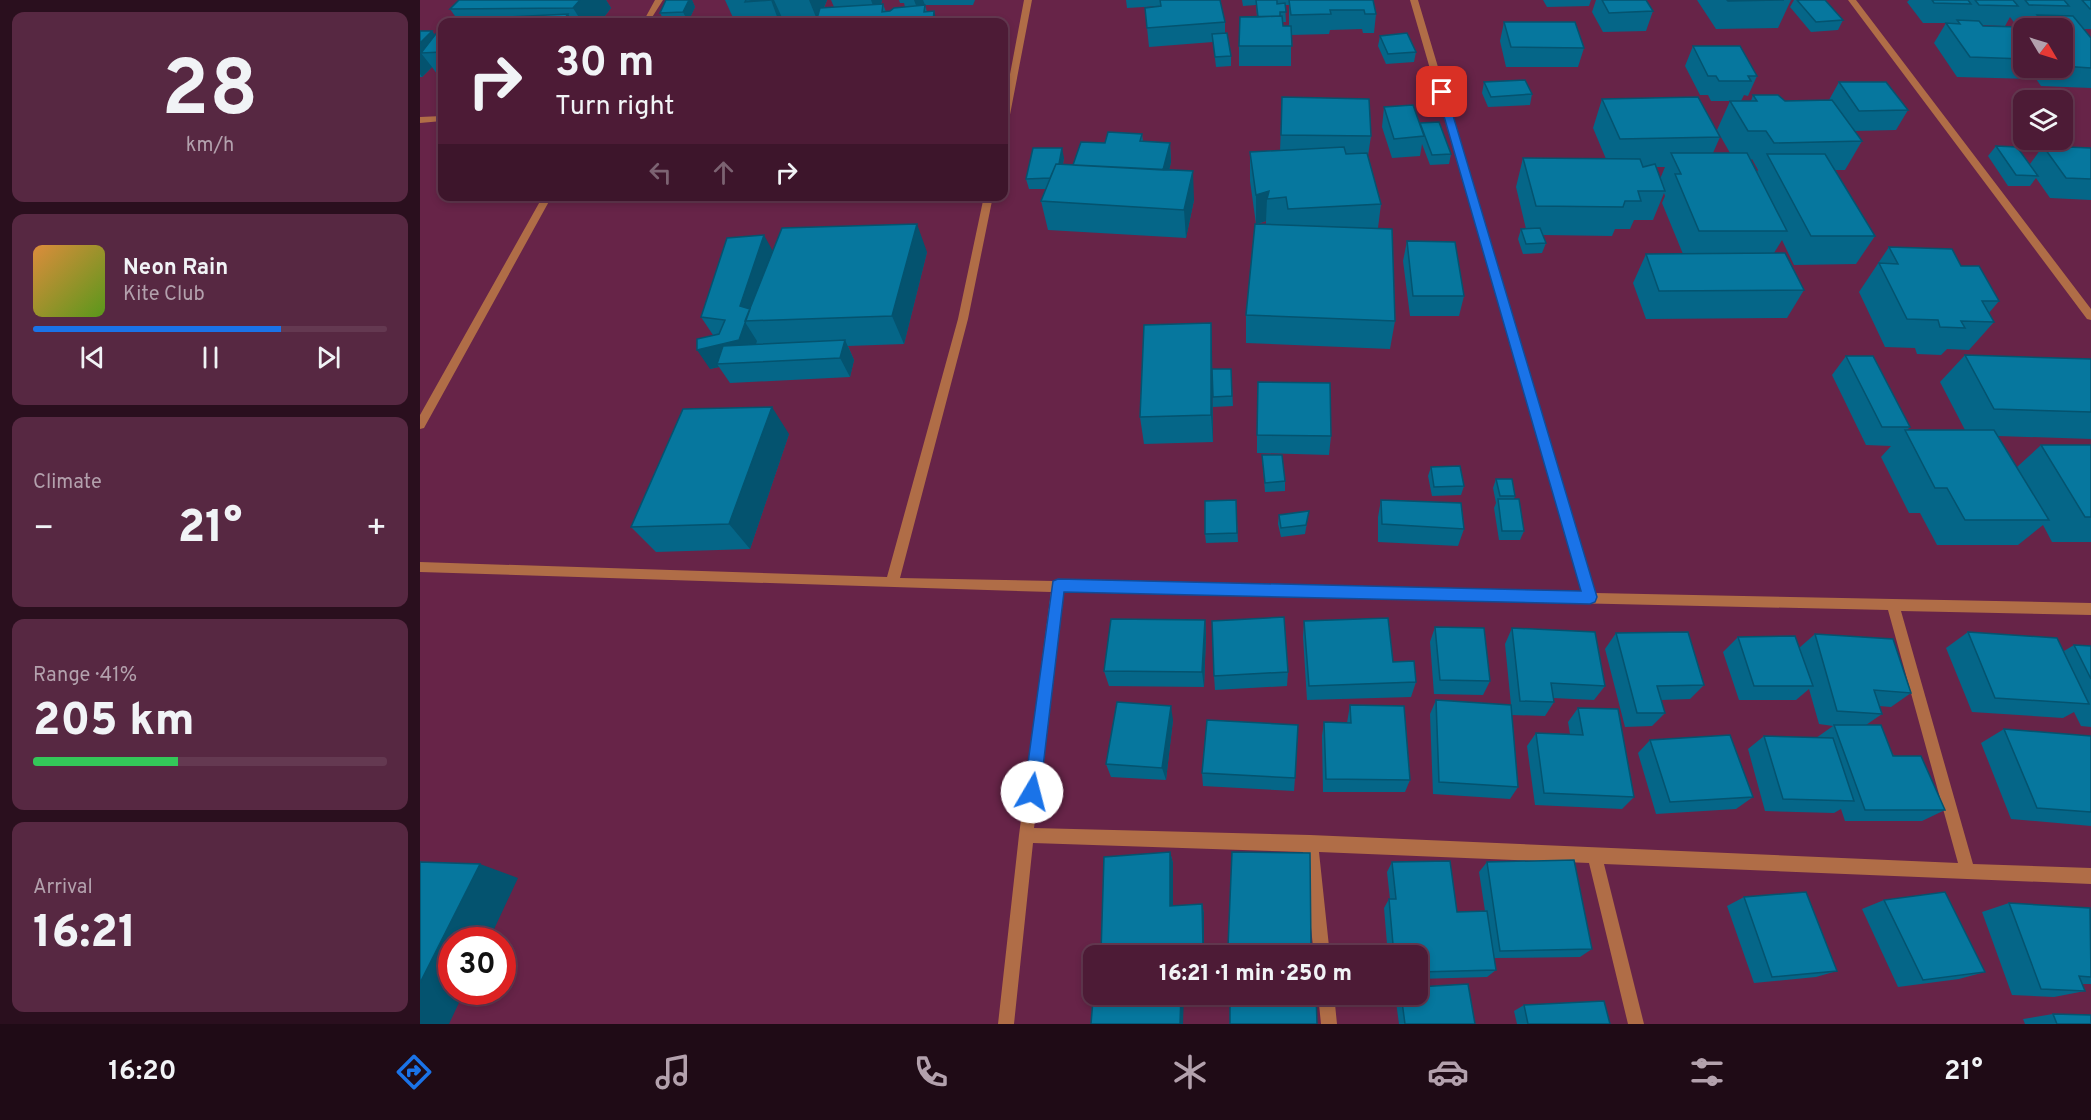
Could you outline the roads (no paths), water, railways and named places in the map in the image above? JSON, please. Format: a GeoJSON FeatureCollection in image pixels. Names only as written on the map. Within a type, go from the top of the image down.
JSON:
{"type":"FeatureCollection","features":[{"type":"Feature","properties":{"kind":"street"},"geometry":{"type":"LineString","coordinates":[[648,18],[659,0]]}},
{"type":"Feature","properties":{"kind":"street"},"geometry":{"type":"LineString","coordinates":[[1008,104],[1028,0]]}},
{"type":"Feature","properties":{"kind":"street"},"geometry":{"type":"LineString","coordinates":[[1414,0],[1590,597]]}},
{"type":"Feature","properties":{"kind":"street"},"geometry":{"type":"LineString","coordinates":[[1852,0],[2091,316]]}},
{"type":"Feature","properties":{"kind":"street"},"geometry":{"type":"LineString","coordinates":[[420,120],[438,119]]}},
{"type":"Feature","properties":{"kind":"street"},"geometry":{"type":"LineString","coordinates":[[420,425],[545,201]]}},
{"type":"Feature","properties":{"kind":"street"},"geometry":{"type":"LineString","coordinates":[[892,583],[963,319],[988,201]]}},
{"type":"Feature","properties":{"kind":"street"},"geometry":{"type":"LineString","coordinates":[[420,567],[892,583],[2091,609]]}},
{"type":"Feature","properties":{"kind":"street"},"geometry":{"type":"LineString","coordinates":[[1006,1024],[1026,835],[1058,585]]}},
{"type":"Feature","properties":{"kind":"street"},"geometry":{"type":"LineString","coordinates":[[1893,606],[1968,872]]}},
{"type":"Feature","properties":{"kind":"street"},"geometry":{"type":"LineString","coordinates":[[1026,835],[1310,843],[1595,857],[2091,876]]}},
{"type":"Feature","properties":{"kind":"street"},"geometry":{"type":"LineString","coordinates":[[1310,843],[1321,945]]}},
{"type":"Feature","properties":{"kind":"street"},"geometry":{"type":"LineString","coordinates":[[1595,857],[1636,1024]]}},
{"type":"Feature","properties":{"kind":"street"},"geometry":{"type":"LineString","coordinates":[[1327,1005],[1329,1024]]}}]}
